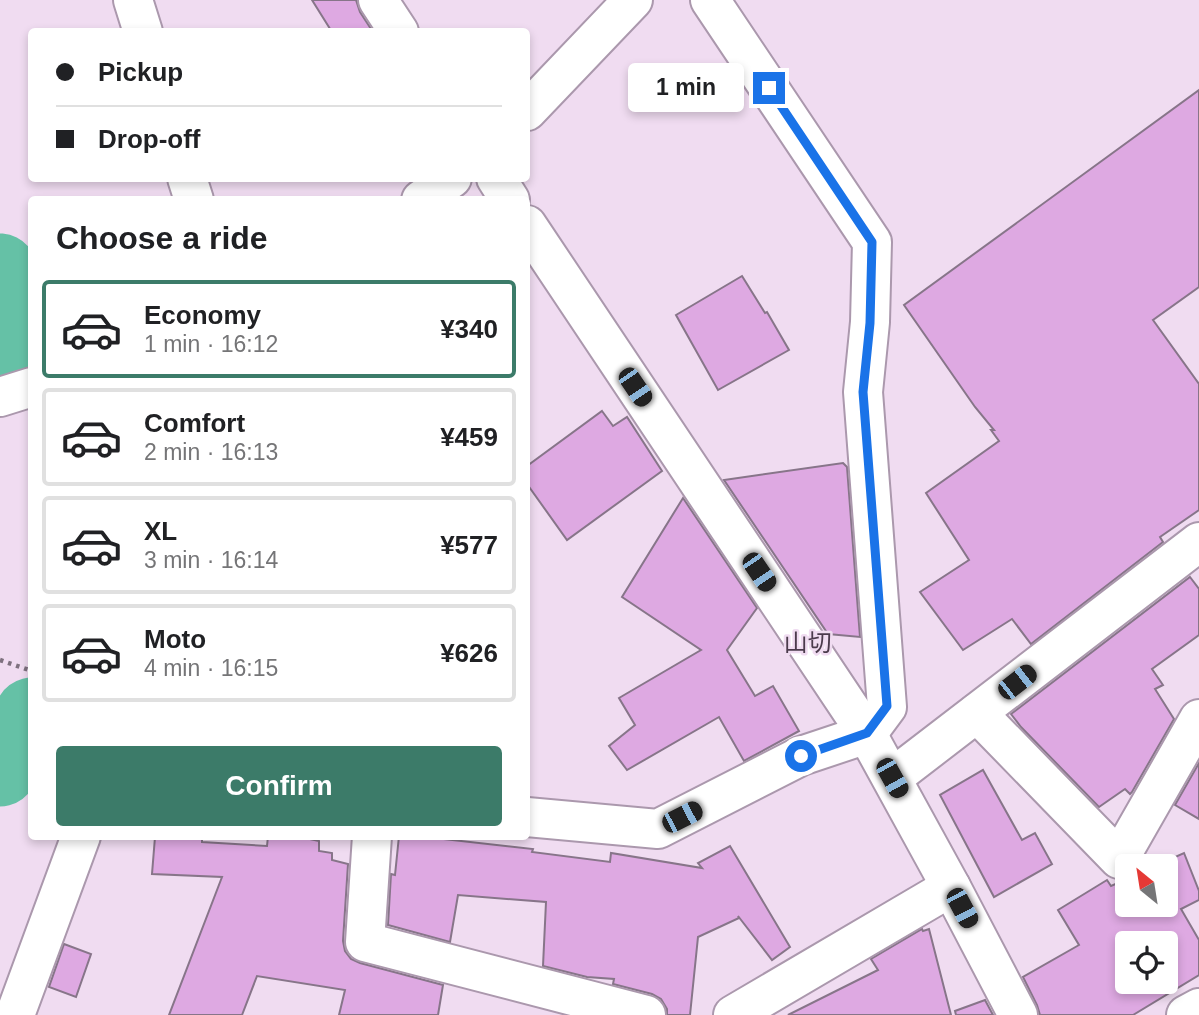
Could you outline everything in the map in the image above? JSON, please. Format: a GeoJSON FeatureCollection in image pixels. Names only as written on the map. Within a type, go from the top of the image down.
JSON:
{"type":"FeatureCollection","features":[{"type":"Feature","properties":{"kind":"street"},"geometry":{"type":"LineString","coordinates":[[133,0],[142,28]]}},
{"type":"Feature","properties":{"kind":"street"},"geometry":{"type":"LineString","coordinates":[[378,0],[396,28]]}},
{"type":"Feature","properties":{"kind":"street"},"geometry":{"type":"LineString","coordinates":[[530,108],[633,0]]}},
{"type":"Feature","properties":{"kind":"street"},"geometry":{"type":"LineString","coordinates":[[530,817],[658,829],[801,756],[867,733],[887,706],[863,392],[870,323],[872,242],[710,0]]}},
{"type":"Feature","properties":{"kind":"street"},"geometry":{"type":"LineString","coordinates":[[427,196],[446,182]]}},
{"type":"Feature","properties":{"kind":"street"},"geometry":{"type":"LineString","coordinates":[[530,229],[867,733],[1018,1015]]}},
{"type":"Feature","properties":{"kind":"street"},"geometry":{"type":"LineString","coordinates":[[0,397],[28,388]]}},
{"type":"Feature","properties":{"kind":"street"},"geometry":{"type":"LineString","coordinates":[[892,778],[1199,542]]}},
{"type":"Feature","properties":{"kind":"street"},"geometry":{"type":"LineString","coordinates":[[977,713],[1119,859],[1199,719]]}},
{"type":"Feature","properties":{"kind":"street"},"geometry":{"type":"LineString","coordinates":[[15,1015],[80,840]]}},
{"type":"Feature","properties":{"kind":"street"},"geometry":{"type":"LineString","coordinates":[[372,840],[365,942],[646,1015]]}},
{"type":"Feature","properties":{"kind":"street"},"geometry":{"type":"LineString","coordinates":[[733,1015],[951,887]]}},
{"type":"Feature","properties":{"kind":"street"},"geometry":{"type":"LineString","coordinates":[[1186,1015],[1199,1008]]}},
{"type":"Feature","properties":{"kind":"path"},"geometry":{"type":"LineString","coordinates":[[0,660],[28,670]]}},
{"type":"Feature","properties":{"kind":"building"},"geometry":{"type":"Polygon","coordinates":[[[312,0],[356,0],[370,28],[330,28],[312,0]]]}},
{"type":"Feature","properties":{"kind":"building"},"geometry":{"type":"Polygon","coordinates":[[[1199,90],[1199,287],[1153,320],[1199,384],[1199,510],[1160,537],[1163,542],[1031,644],[1012,619],[963,650],[920,592],[969,560],[926,493],[999,441],[991,430],[994,430],[904,305],[1199,90]]]}},
{"type":"Feature","properties":{"kind":"building"},"geometry":{"type":"Polygon","coordinates":[[[742,276],[789,350],[718,390],[676,315],[742,276]]]}},
{"type":"Feature","properties":{"kind":"building"},"geometry":{"type":"Polygon","coordinates":[[[602,411],[613,426],[627,417],[662,471],[567,540],[530,488],[530,464],[602,411]]]}},
{"type":"Feature","properties":{"kind":"building"},"geometry":{"type":"Polygon","coordinates":[[[843,463],[847,467],[860,637],[828,634],[724,480],[843,463]]]}},
{"type":"Feature","properties":{"kind":"building"},"geometry":{"type":"Polygon","coordinates":[[[683,498],[757,608],[727,650],[755,696],[773,686],[799,731],[744,761],[719,717],[627,770],[609,746],[635,725],[619,698],[701,650],[622,597],[683,498]]]}},
{"type":"Feature","properties":{"kind":"building"},"geometry":{"type":"Polygon","coordinates":[[[1190,577],[1199,589],[1199,635],[1152,669],[1163,685],[1155,689],[1174,719],[1132,792],[1130,794],[1125,789],[1099,807],[1011,714],[1190,577]]]}},
{"type":"Feature","properties":{"kind":"building"},"geometry":{"type":"Polygon","coordinates":[[[1199,763],[1199,819],[1175,805],[1199,763]]]}},
{"type":"Feature","properties":{"kind":"building"},"geometry":{"type":"Polygon","coordinates":[[[983,770],[1022,840],[1035,833],[1052,864],[994,897],[940,795],[983,770]]]}},
{"type":"Feature","properties":{"kind":"building"},"geometry":{"type":"Polygon","coordinates":[[[155,840],[202,840],[267,846],[268,840],[319,841],[319,851],[332,853],[332,860],[348,864],[343,941],[345,951],[351,959],[360,963],[443,985],[438,1015],[339,1015],[345,990],[257,976],[242,1015],[169,1015],[222,877],[152,874],[155,840]]]}},
{"type":"Feature","properties":{"kind":"building"},"geometry":{"type":"Polygon","coordinates":[[[399,840],[453,840],[533,849],[532,852],[610,862],[611,853],[702,868],[698,863],[730,846],[790,947],[772,960],[738,916],[739,918],[698,937],[690,1015],[667,1015],[667,1009],[661,999],[652,994],[613,984],[614,979],[587,977],[543,966],[546,902],[458,895],[450,942],[388,925],[391,874],[395,875],[399,840]]]}},
{"type":"Feature","properties":{"kind":"building"},"geometry":{"type":"Polygon","coordinates":[[[1184,853],[1199,891],[1199,900],[1181,909],[1199,940],[1199,975],[1178,988],[1178,931],[1115,931],[1115,994],[1168,994],[1133,1015],[1040,1015],[1023,977],[1079,945],[1058,910],[1107,880],[1111,886],[1115,884],[1115,917],[1178,917],[1178,856],[1184,853]]]}},
{"type":"Feature","properties":{"kind":"building"},"geometry":{"type":"Polygon","coordinates":[[[922,929],[929,929],[951,1015],[788,1015],[878,970],[871,959],[922,929]]]}},
{"type":"Feature","properties":{"kind":"building"},"geometry":{"type":"Polygon","coordinates":[[[64,944],[91,954],[76,997],[49,987],[64,944]]]}},
{"type":"Feature","properties":{"kind":"building"},"geometry":{"type":"Polygon","coordinates":[[[985,1000],[993,1015],[956,1015],[955,1011],[985,1000]]]}},
{"type":"Feature","properties":{"kind":"waterway"},"geometry":{"type":"LineString","coordinates":[[0,271],[28,355]]}},
{"type":"Feature","properties":{"kind":"waterway"},"geometry":{"type":"LineString","coordinates":[[0,769],[28,722]]}},
{"type":"Feature","properties":{"kind":"district","name":"山切"},"geometry":{"type":"Point","coordinates":[808,643]}},
{"type":"Feature","properties":{"kind":"route"},"geometry":{"type":"LineString","coordinates":[[769,88],[872,242],[870,323],[863,392],[887,706],[867,733],[801,756]]}}]}
